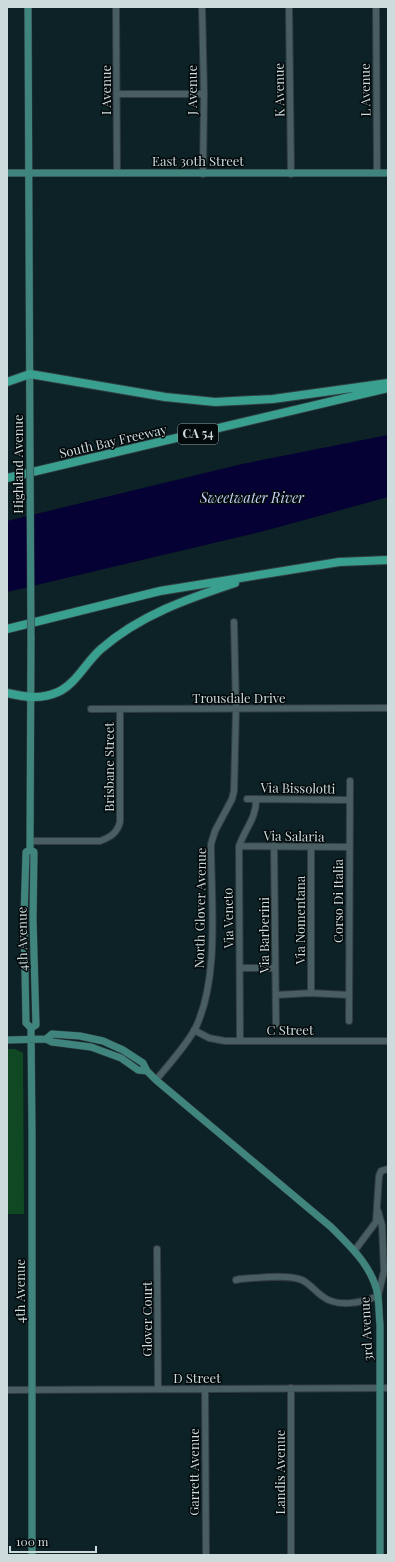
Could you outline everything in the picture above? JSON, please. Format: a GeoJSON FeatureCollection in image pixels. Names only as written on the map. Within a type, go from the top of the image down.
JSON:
{"type":"FeatureCollection","features":[{"type":"Feature","properties":{"kind":"highway"},"geometry":{"type":"LineString","coordinates":[[7,382],[30,374],[165,397],[215,402],[273,399],[388,383]]}},
{"type":"Feature","properties":{"kind":"highway","name":"South Bay Freeway"},"geometry":{"type":"LineString","coordinates":[[7,478],[388,388]]}},
{"type":"Feature","properties":{"kind":"highway"},"geometry":{"type":"LineString","coordinates":[[7,629],[160,591],[339,562],[388,560]]}},
{"type":"Feature","properties":{"kind":"highway"},"geometry":{"type":"LineString","coordinates":[[7,693],[32,698],[58,692],[71,683],[101,649],[128,628],[159,610],[260,575]]}},
{"type":"Feature","properties":{"kind":"main road","name":"Highland Avenue"},"geometry":{"type":"LineString","coordinates":[[28,7],[30,174],[29,443],[32,698],[31,824]]}},
{"type":"Feature","properties":{"kind":"main road","name":"East 30th Street"},"geometry":{"type":"LineString","coordinates":[[7,173],[388,173]]}},
{"type":"Feature","properties":{"kind":"main road","name":"4th Avenue"},"geometry":{"type":"LineString","coordinates":[[31,824],[30,850],[34,852],[33,918],[36,1025],[31,1028],[30,1040],[32,1134],[32,1555]]}},
{"type":"Feature","properties":{"kind":"main road"},"geometry":{"type":"LineString","coordinates":[[7,1040],[46,1039],[52,1034],[85,1037],[103,1041],[124,1050],[140,1060],[144,1063],[147,1071],[156,1080]]}},
{"type":"Feature","properties":{"kind":"main road","name":"3rd Avenue"},"geometry":{"type":"LineString","coordinates":[[156,1080],[331,1227],[355,1250],[372,1276],[378,1296],[380,1388],[380,1555]]}},
{"type":"Feature","properties":{"kind":"street","name":"I Avenue"},"geometry":{"type":"LineString","coordinates":[[116,7],[117,173]]}},
{"type":"Feature","properties":{"kind":"street","name":"J Avenue"},"geometry":{"type":"LineString","coordinates":[[202,7],[204,94],[203,174]]}},
{"type":"Feature","properties":{"kind":"street","name":"K Avenue"},"geometry":{"type":"LineString","coordinates":[[289,7],[291,174]]}},
{"type":"Feature","properties":{"kind":"street","name":"L Avenue"},"geometry":{"type":"LineString","coordinates":[[376,7],[377,173]]}},
{"type":"Feature","properties":{"kind":"street"},"geometry":{"type":"LineString","coordinates":[[117,94],[204,94]]}},
{"type":"Feature","properties":{"kind":"street","name":"North Glover Avenue"},"geometry":{"type":"LineString","coordinates":[[156,1080],[194,1030],[208,992],[211,971],[211,844],[215,831],[232,799],[234,791],[236,709],[234,622]]}},
{"type":"Feature","properties":{"kind":"street","name":"Trousdale Drive"},"geometry":{"type":"LineString","coordinates":[[91,708],[388,708]]}},
{"type":"Feature","properties":{"kind":"street","name":"Brisbane Street"},"geometry":{"type":"LineString","coordinates":[[30,841],[100,841],[107,839],[116,832],[120,822],[120,709]]}},
{"type":"Feature","properties":{"kind":"street","name":"Corso Di Italia"},"geometry":{"type":"LineString","coordinates":[[349,1021],[350,781]]}},
{"type":"Feature","properties":{"kind":"street","name":"Via Bissolotti"},"geometry":{"type":"LineString","coordinates":[[248,799],[349,800]]}},
{"type":"Feature","properties":{"kind":"street","name":"Via Veneto"},"geometry":{"type":"LineString","coordinates":[[240,1041],[239,846],[243,834],[255,815],[256,799]]}},
{"type":"Feature","properties":{"kind":"street","name":"Via Salaria"},"geometry":{"type":"LineString","coordinates":[[239,846],[349,847]]}},
{"type":"Feature","properties":{"kind":"street","name":"Via Barberini"},"geometry":{"type":"LineString","coordinates":[[274,846],[276,1024]]}},
{"type":"Feature","properties":{"kind":"street","name":"Via Nomentana"},"geometry":{"type":"LineString","coordinates":[[311,847],[311,993]]}},
{"type":"Feature","properties":{"kind":"street"},"geometry":{"type":"LineString","coordinates":[[240,968],[275,968]]}},
{"type":"Feature","properties":{"kind":"street"},"geometry":{"type":"LineString","coordinates":[[276,995],[311,993],[348,995]]}},
{"type":"Feature","properties":{"kind":"street","name":"C Street"},"geometry":{"type":"LineString","coordinates":[[194,1030],[214,1039],[240,1041],[388,1041]]}},
{"type":"Feature","properties":{"kind":"street"},"geometry":{"type":"LineString","coordinates":[[355,1250],[374,1227],[378,1211],[379,1176],[381,1171],[388,1169]]}},
{"type":"Feature","properties":{"kind":"street"},"geometry":{"type":"LineString","coordinates":[[236,1280],[245,1278],[287,1278],[302,1280],[328,1300],[340,1303],[365,1301],[378,1296],[384,1271],[382,1225],[378,1211]]}},
{"type":"Feature","properties":{"kind":"street","name":"Glover Court"},"geometry":{"type":"LineString","coordinates":[[157,1249],[158,1389]]}},
{"type":"Feature","properties":{"kind":"street","name":"Landis Avenue"},"geometry":{"type":"LineString","coordinates":[[291,1388],[292,1555]]}},
{"type":"Feature","properties":{"kind":"street","name":"D Street"},"geometry":{"type":"LineString","coordinates":[[7,1390],[388,1388]]}},
{"type":"Feature","properties":{"kind":"street","name":"Garrett Avenue"},"geometry":{"type":"LineString","coordinates":[[205,1389],[206,1555]]}},
{"type":"Feature","properties":{"kind":"green space"},"geometry":{"type":"Polygon","coordinates":[[[7,1049],[15,1049],[23,1053],[24,1214],[7,1214],[7,1049]]]}},
{"type":"Feature","properties":{"kind":"water","name":"Sweetwater River"},"geometry":{"type":"Polygon","coordinates":[[[388,435],[388,497],[264,531],[7,592],[7,521],[242,464],[388,435]]]}}]}
